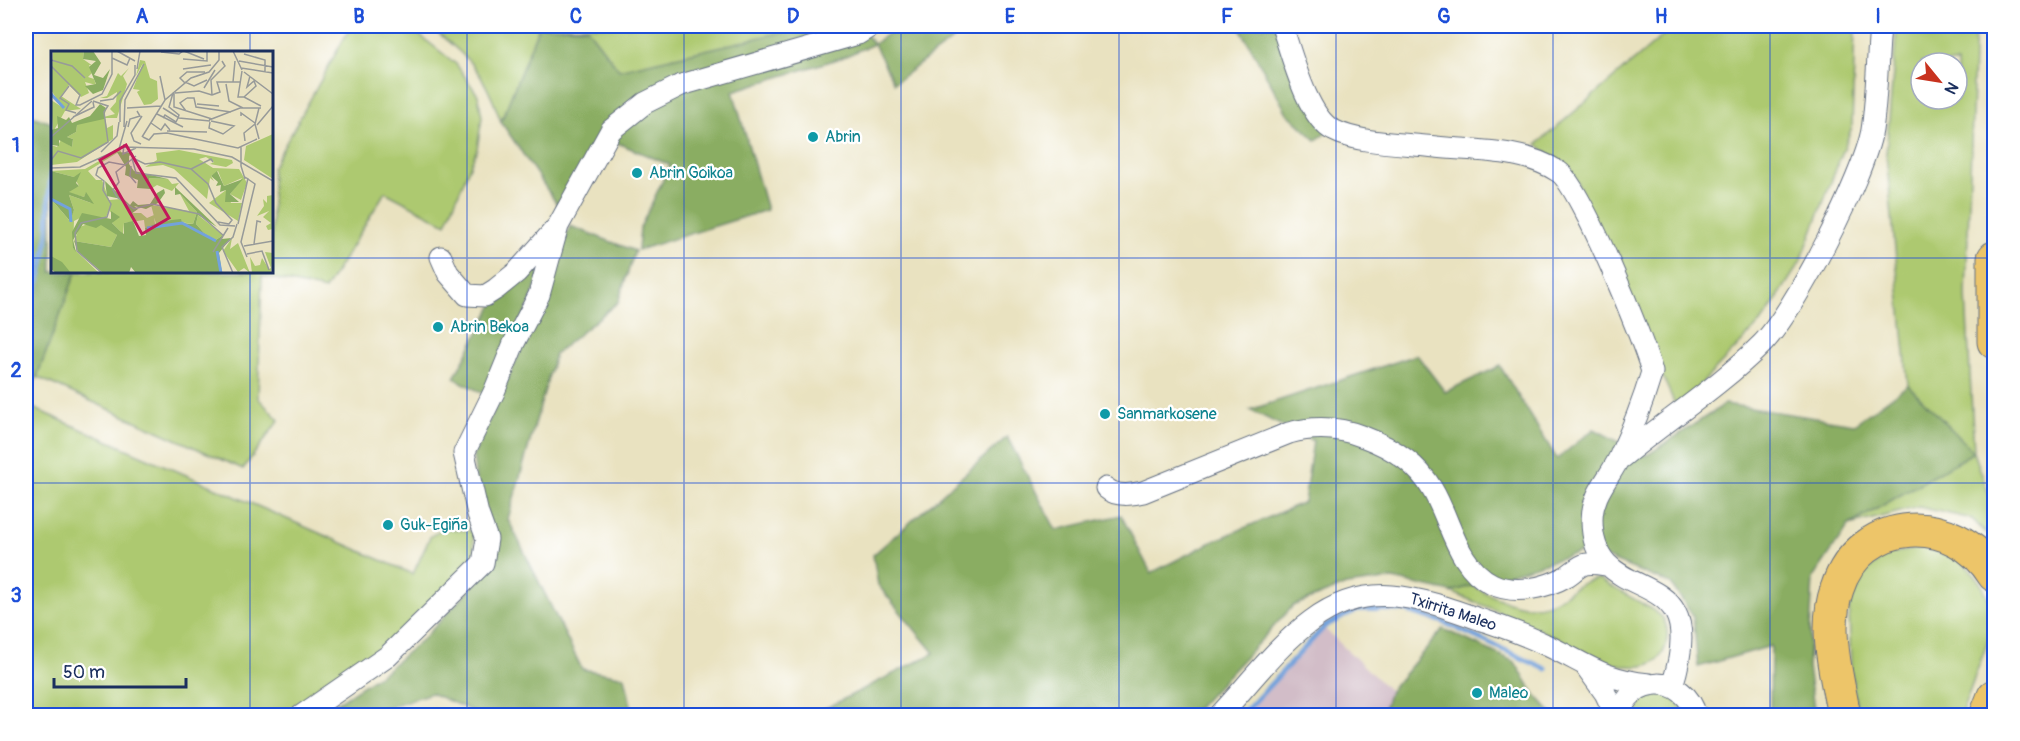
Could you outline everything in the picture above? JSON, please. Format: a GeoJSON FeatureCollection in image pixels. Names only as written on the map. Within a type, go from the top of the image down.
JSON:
{"type":"FeatureCollection","features":[{"type":"Feature","properties":{"kind":"highway"},"geometry":{"type":"LineString","coordinates":[[1995,258],[1995,342]]}},
{"type":"Feature","properties":{"kind":"highway"},"geometry":{"type":"LineString","coordinates":[[1844,716],[1832,635],[1833,602],[1842,575],[1860,553],[1871,544],[1896,532],[1935,531],[1954,537],[1971,548],[1995,575]]}},
{"type":"Feature","properties":{"kind":"highway"},"geometry":{"type":"LineString","coordinates":[[1986,716],[1995,696]]}},
{"type":"Feature","properties":{"kind":"street"},"geometry":{"type":"LineString","coordinates":[[441,257],[448,273],[467,295],[485,296],[517,272],[558,225],[611,130],[645,103],[681,85],[858,33],[871,26]]}},
{"type":"Feature","properties":{"kind":"street"},"geometry":{"type":"LineString","coordinates":[[1282,26],[1304,89],[1320,119],[1332,130],[1365,139],[1528,157],[1560,172],[1581,201],[1652,372],[1618,460],[1598,491],[1593,504],[1593,533],[1596,549],[1605,565]]}},
{"type":"Feature","properties":{"kind":"street"},"geometry":{"type":"LineString","coordinates":[[1618,460],[1666,420],[1716,386],[1764,342],[1804,282],[1858,174],[1871,131],[1880,26]]}},
{"type":"Feature","properties":{"kind":"street"},"geometry":{"type":"LineString","coordinates":[[301,716],[388,656],[483,562],[487,539],[478,514],[464,453],[494,392],[514,343],[539,295],[558,225]]}},
{"type":"Feature","properties":{"kind":"street"},"geometry":{"type":"LineString","coordinates":[[1106,488],[1111,493],[1119,494],[1143,492],[1306,428],[1333,428],[1390,447],[1414,466],[1431,487],[1460,552],[1474,571],[1493,584],[1514,589],[1535,589],[1564,578],[1585,564],[1605,565],[1663,597],[1677,612],[1682,644],[1672,686],[1686,695],[1696,716]]}},
{"type":"Feature","properties":{"kind":"street","name":"Txirrita Maleo"},"geometry":{"type":"LineString","coordinates":[[1219,716],[1311,621],[1341,604],[1370,596],[1396,595],[1431,602],[1543,643],[1587,668],[1616,679],[1672,686]]}},
{"type":"Feature","properties":{"kind":"street"},"geometry":{"type":"LineString","coordinates":[[1587,668],[1605,693],[1617,716]]}},
{"type":"Feature","properties":{"kind":"street"},"geometry":{"type":"LineString","coordinates":[[1617,716],[1629,696],[1649,684]]}},
{"type":"Feature","properties":{"kind":"shaded area"},"geometry":{"type":"Polygon","coordinates":[[[1325,629],[1390,691],[1382,715],[1244,716],[1325,629]]]}},
{"type":"Feature","properties":{"kind":"green space"},"geometry":{"type":"Polygon","coordinates":[[[351,26],[408,26],[456,64],[478,95],[482,117],[477,149],[446,224],[385,192],[325,290],[262,276],[258,398],[279,420],[243,469],[37,377],[76,273],[273,273],[273,166],[351,26]]]}},
{"type":"Feature","properties":{"kind":"green space"},"geometry":{"type":"Polygon","coordinates":[[[430,26],[539,26],[501,122],[488,90],[474,67],[430,26]]]}},
{"type":"Feature","properties":{"kind":"green space"},"geometry":{"type":"Polygon","coordinates":[[[539,26],[587,28],[619,70],[809,26],[858,26],[874,44],[841,58],[733,91],[767,210],[638,250],[640,228],[670,165],[601,136],[559,207],[501,122],[539,26]]]}},
{"type":"Feature","properties":{"kind":"green space"},"geometry":{"type":"Polygon","coordinates":[[[565,26],[809,26],[619,70],[587,28],[565,26]]]}},
{"type":"Feature","properties":{"kind":"green space"},"geometry":{"type":"Polygon","coordinates":[[[898,26],[971,26],[894,83],[874,44],[898,26]]]}},
{"type":"Feature","properties":{"kind":"green space"},"geometry":{"type":"Polygon","coordinates":[[[1239,26],[1292,26],[1311,84],[1336,126],[1316,140],[1287,113],[1239,26]]]}},
{"type":"Feature","properties":{"kind":"green space"},"geometry":{"type":"Polygon","coordinates":[[[1674,26],[1855,26],[1852,127],[1801,261],[1764,319],[1677,409],[1574,175],[1537,144],[1674,26]]]}},
{"type":"Feature","properties":{"kind":"green space"},"geometry":{"type":"Polygon","coordinates":[[[1897,26],[1975,26],[1966,295],[1974,452],[1994,509],[1994,541],[1972,519],[1919,507],[1849,525],[1973,452],[1908,385],[1886,154],[1897,26]]]}},
{"type":"Feature","properties":{"kind":"green space"},"geometry":{"type":"Polygon","coordinates":[[[26,114],[51,123],[51,273],[76,273],[26,406],[26,114]]]}},
{"type":"Feature","properties":{"kind":"green space"},"geometry":{"type":"Polygon","coordinates":[[[570,226],[635,251],[618,302],[555,354],[508,519],[582,669],[625,677],[633,715],[481,715],[431,693],[364,715],[317,716],[384,672],[424,638],[487,571],[473,456],[546,295],[570,226]]]}},
{"type":"Feature","properties":{"kind":"green space"},"geometry":{"type":"Polygon","coordinates":[[[548,248],[531,301],[484,394],[454,378],[493,305],[515,286],[548,248]]]}},
{"type":"Feature","properties":{"kind":"green space"},"geometry":{"type":"Polygon","coordinates":[[[1417,355],[1445,392],[1500,366],[1557,459],[1594,429],[1646,456],[1725,404],[1854,424],[1908,385],[1974,452],[1849,525],[1813,578],[1808,668],[1815,715],[1770,715],[1771,646],[1698,667],[1693,616],[1671,584],[1587,550],[1451,592],[1393,579],[1346,585],[1293,606],[1191,715],[869,716],[822,710],[934,653],[878,585],[873,555],[1007,437],[1056,530],[1121,515],[1151,573],[1214,541],[1304,502],[1313,441],[1250,410],[1417,355]]]}},
{"type":"Feature","properties":{"kind":"green space"},"geometry":{"type":"Polygon","coordinates":[[[26,405],[413,574],[430,537],[441,529],[473,531],[475,562],[362,667],[289,715],[26,716],[26,405]]]}},
{"type":"Feature","properties":{"kind":"green space"},"geometry":{"type":"Polygon","coordinates":[[[1922,548],[1946,554],[1962,562],[1976,577],[1991,605],[1994,624],[1961,715],[1858,715],[1851,670],[1849,609],[1861,577],[1886,554],[1922,548]]]}},
{"type":"Feature","properties":{"kind":"green space"},"geometry":{"type":"Polygon","coordinates":[[[1599,579],[1662,617],[1665,622],[1667,639],[1661,656],[1656,661],[1634,667],[1606,661],[1451,592],[1472,586],[1505,601],[1538,606],[1550,603],[1584,583],[1599,579]]]}},
{"type":"Feature","properties":{"kind":"green space"},"geometry":{"type":"Polygon","coordinates":[[[1443,629],[1515,662],[1534,694],[1554,715],[1382,715],[1390,691],[1443,629]]]}},
{"type":"Feature","properties":{"kind":"green space"},"geometry":{"type":"Polygon","coordinates":[[[1651,693],[1672,695],[1687,716],[1628,716],[1634,704],[1651,693]]]}},
{"type":"Feature","properties":{"kind":"waterway"},"geometry":{"type":"LineString","coordinates":[[26,316],[36,289],[45,252],[51,181]]}},
{"type":"Feature","properties":{"kind":"waterway"},"geometry":{"type":"LineString","coordinates":[[1241,716],[1325,626],[1358,609],[1404,610],[1441,621],[1546,669]]}},
{"type":"Feature","properties":{"kind":"place","name":"Abrin"},"geometry":{"type":"Point","coordinates":[813,137]}},
{"type":"Feature","properties":{"kind":"place","name":"Abrin Goikoa"},"geometry":{"type":"Point","coordinates":[637,173]}},
{"type":"Feature","properties":{"kind":"place","name":"Abrin Bekoa"},"geometry":{"type":"Point","coordinates":[438,327]}},
{"type":"Feature","properties":{"kind":"place","name":"Sanmarkosene"},"geometry":{"type":"Point","coordinates":[1105,414]}},
{"type":"Feature","properties":{"kind":"place","name":"Guk-Egiña"},"geometry":{"type":"Point","coordinates":[388,525]}},
{"type":"Feature","properties":{"kind":"place","name":"Maleo"},"geometry":{"type":"Point","coordinates":[1477,693]}}]}
